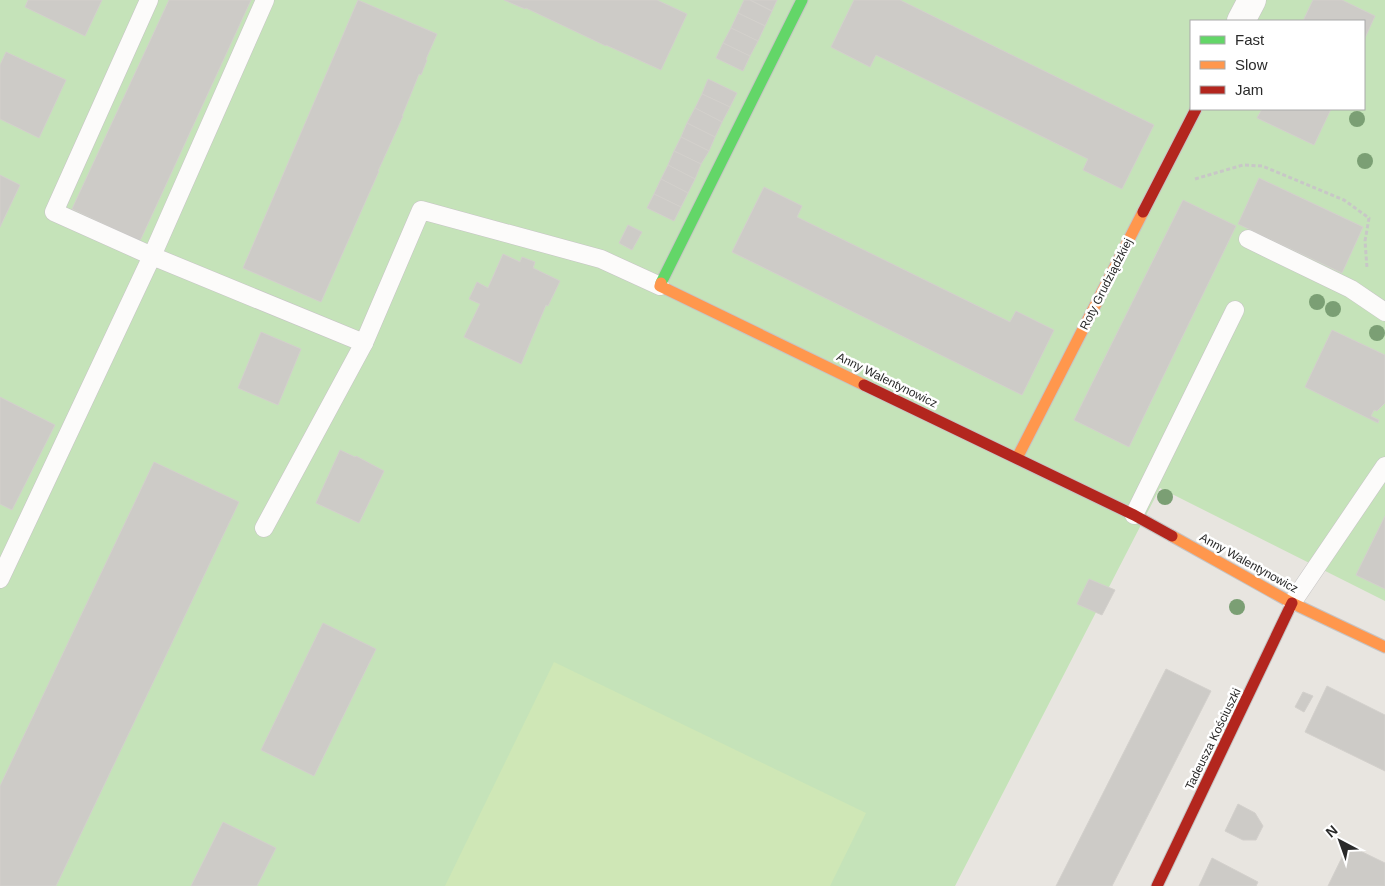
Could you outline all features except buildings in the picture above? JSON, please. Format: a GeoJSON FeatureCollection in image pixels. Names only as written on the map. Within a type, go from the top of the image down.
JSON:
{"type":"FeatureCollection","features":[{"type":"Feature","properties":{"kind":"street"},"geometry":{"type":"LineString","coordinates":[[660,286],[802,0]]}},
{"type":"Feature","properties":{"kind":"street"},"geometry":{"type":"LineString","coordinates":[[1242,20],[1252,0]]}},
{"type":"Feature","properties":{"kind":"street","name":"Roty Grudziądzkiej"},"geometry":{"type":"LineString","coordinates":[[1017,458],[1195,110]]}},
{"type":"Feature","properties":{"kind":"street","name":"Anny Walentynowicz"},"geometry":{"type":"LineString","coordinates":[[660,286],[1134,515],[1292,603],[1385,647]]}},
{"type":"Feature","properties":{"kind":"street","name":"Tadeusza Kościuszki"},"geometry":{"type":"LineString","coordinates":[[1157,886],[1292,603]]}},
{"type":"Feature","properties":{"kind":"lane"},"geometry":{"type":"LineString","coordinates":[[148,0],[54,212],[152,256],[364,343]]}},
{"type":"Feature","properties":{"kind":"lane"},"geometry":{"type":"LineString","coordinates":[[0,579],[152,256],[266,0]]}},
{"type":"Feature","properties":{"kind":"lane"},"geometry":{"type":"LineString","coordinates":[[264,528],[364,343],[421,210],[601,258],[660,286]]}},
{"type":"Feature","properties":{"kind":"lane"},"geometry":{"type":"LineString","coordinates":[[1248,239],[1351,289],[1384,311]]}},
{"type":"Feature","properties":{"kind":"lane"},"geometry":{"type":"LineString","coordinates":[[1134,515],[1235,310]]}},
{"type":"Feature","properties":{"kind":"lane"},"geometry":{"type":"LineString","coordinates":[[1292,603],[1385,466]]}},
{"type":"Feature","properties":{"kind":"path"},"geometry":{"type":"LineString","coordinates":[[1188,181],[1244,165],[1262,166],[1344,200],[1369,218],[1365,241],[1368,284],[1384,311]]}},
{"type":"Feature","properties":{"kind":"green space"},"geometry":{"type":"Polygon","coordinates":[[[0,0],[1385,0],[1385,601],[1160,488],[955,886],[0,886],[0,0]]]}},
{"type":"Feature","properties":{"kind":"green space"},"geometry":{"type":"Polygon","coordinates":[[[554,662],[866,813],[830,886],[445,886],[554,662]]]}},
{"type":"Feature","properties":{"kind":"traffic: fast"},"geometry":{"type":"LineString","coordinates":[[661,283],[802,0]]}},
{"type":"Feature","properties":{"kind":"traffic: slow"},"geometry":{"type":"LineString","coordinates":[[1017,458],[1143,212]]}},
{"type":"Feature","properties":{"kind":"traffic: slow"},"geometry":{"type":"LineString","coordinates":[[661,283],[660,286],[864,385]]}},
{"type":"Feature","properties":{"kind":"traffic: slow"},"geometry":{"type":"LineString","coordinates":[[1172,536],[1292,603],[1385,647]]}},
{"type":"Feature","properties":{"kind":"traffic: jam"},"geometry":{"type":"LineString","coordinates":[[1143,212],[1195,110]]}},
{"type":"Feature","properties":{"kind":"traffic: jam"},"geometry":{"type":"LineString","coordinates":[[864,385],[1134,515],[1172,536]]}},
{"type":"Feature","properties":{"kind":"traffic: jam"},"geometry":{"type":"LineString","coordinates":[[1157,886],[1292,603]]}}]}
